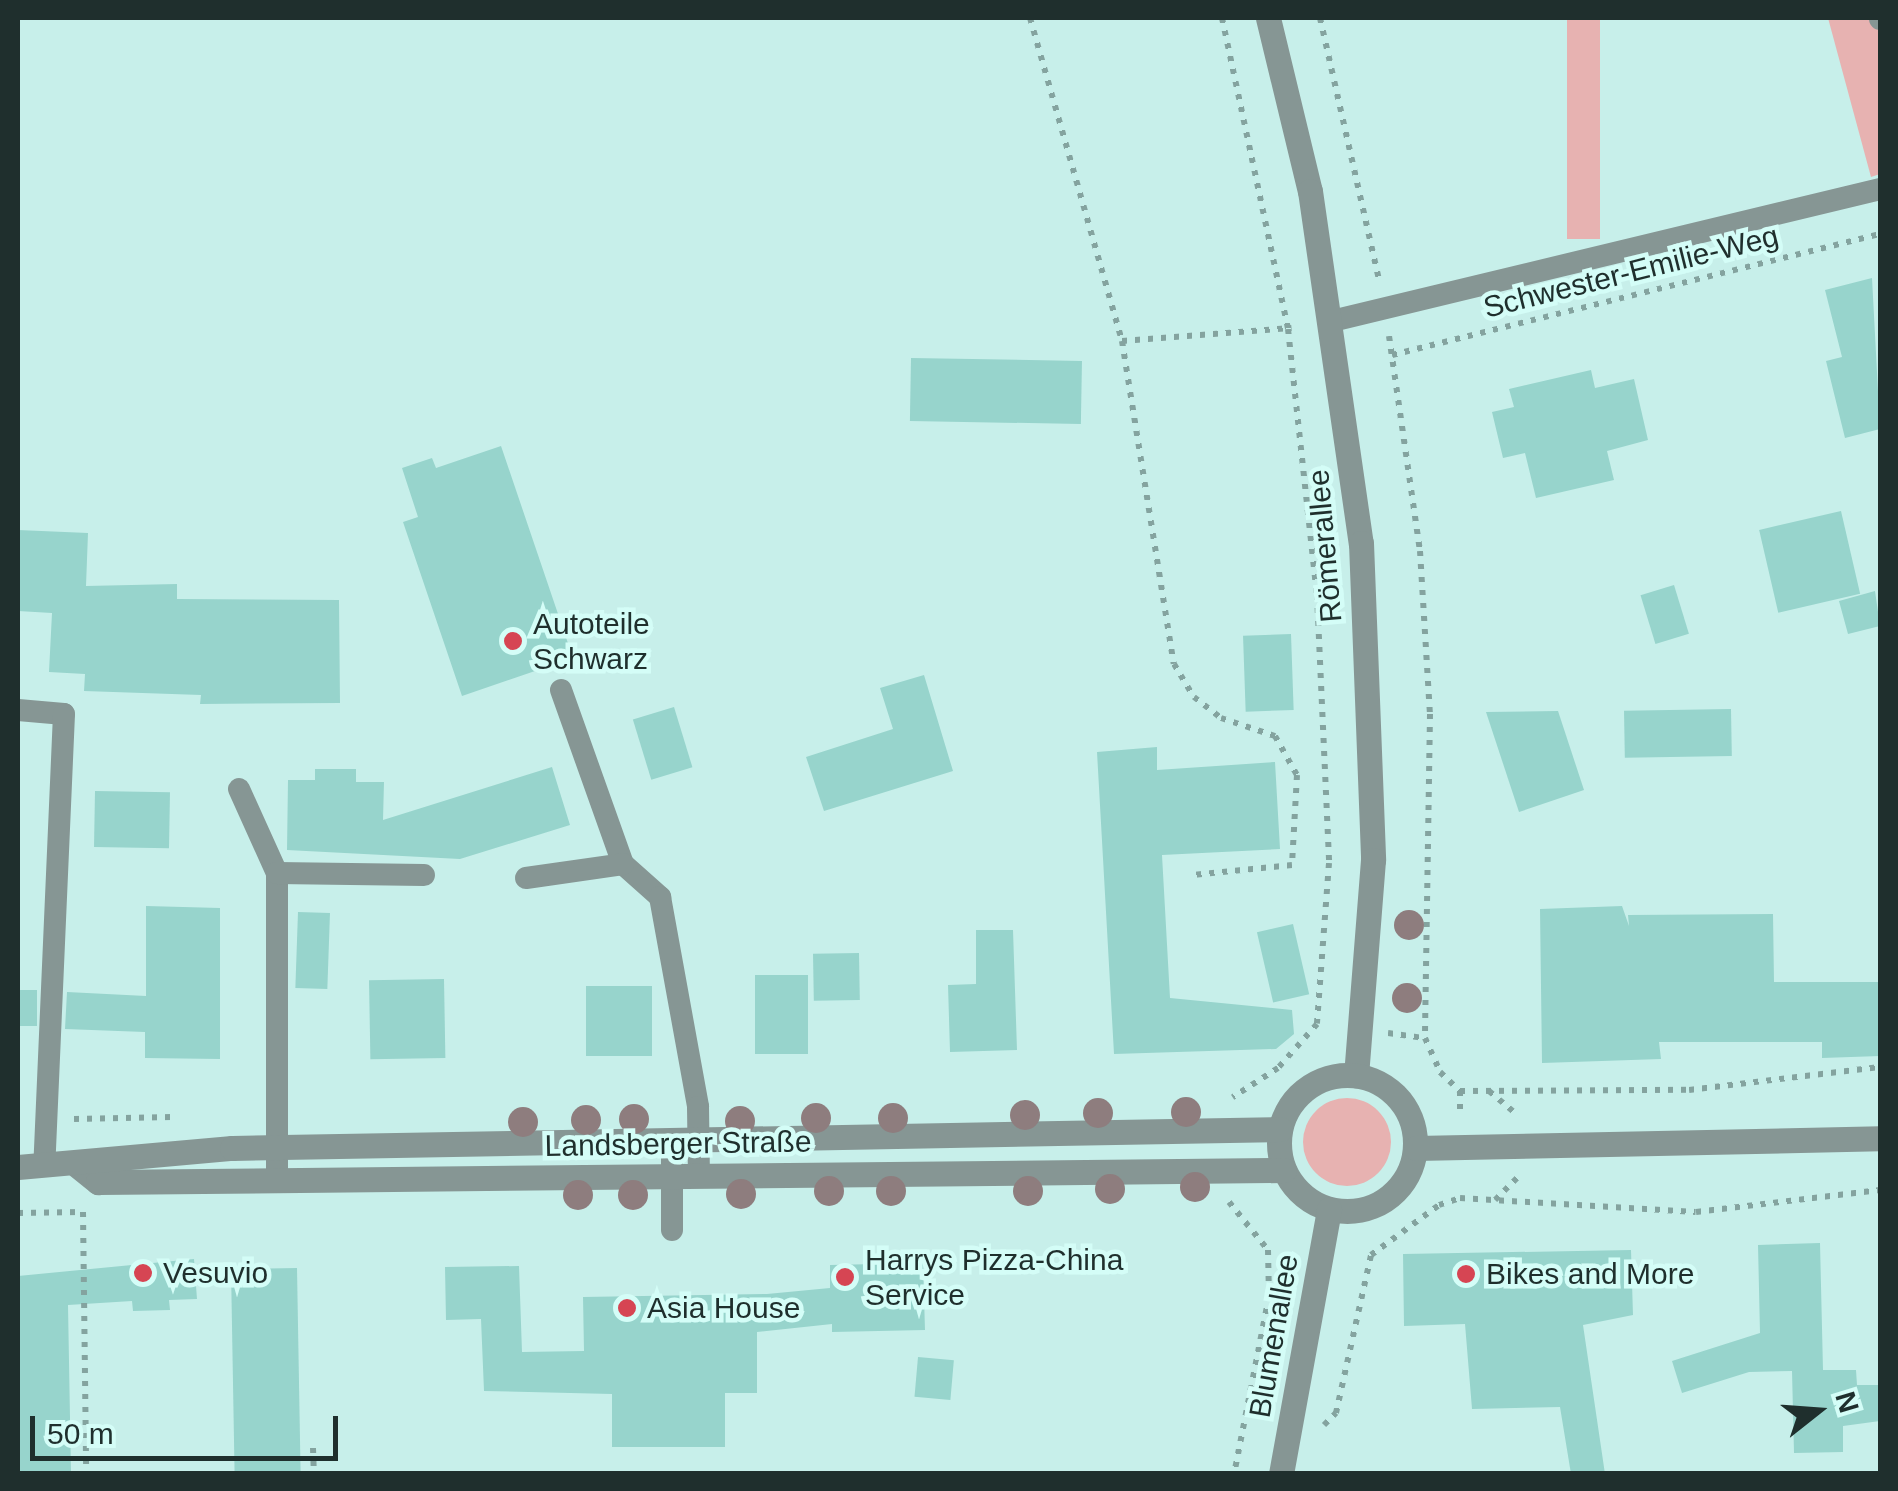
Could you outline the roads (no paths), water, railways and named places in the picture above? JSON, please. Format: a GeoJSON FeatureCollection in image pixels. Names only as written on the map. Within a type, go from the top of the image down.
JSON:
{"type":"FeatureCollection","features":[{"type":"Feature","properties":{"kind":"street","name":"Römerallee"},"geometry":{"type":"LineString","coordinates":[[1268,18],[1332,321],[1371,710],[1373,860],[1356,1075]]}},
{"type":"Feature","properties":{"kind":"street"},"geometry":{"type":"LineString","coordinates":[[1356,1075],[1406,1108],[1416,1148],[1387,1199],[1329,1210],[1284,1170],[1280,1129],[1299,1093],[1356,1075]]}},
{"type":"Feature","properties":{"kind":"street","name":"Landsberger Straße"},"geometry":{"type":"LineString","coordinates":[[18,1166],[78,1166],[95,1154],[275,1147],[1280,1129]]}},
{"type":"Feature","properties":{"kind":"street"},"geometry":{"type":"LineString","coordinates":[[1416,1148],[1880,1138]]}},
{"type":"Feature","properties":{"kind":"street","name":"Landsberger Straße"},"geometry":{"type":"LineString","coordinates":[[78,1166],[98,1182],[1284,1170]]}},
{"type":"Feature","properties":{"kind":"street","name":"Blumenallee"},"geometry":{"type":"LineString","coordinates":[[1281,1474],[1329,1210]]}},
{"type":"Feature","properties":{"kind":"lane"},"geometry":{"type":"LineString","coordinates":[[1332,321],[1880,188]]}},
{"type":"Feature","properties":{"kind":"lane"},"geometry":{"type":"LineString","coordinates":[[560,690],[623,864],[660,897],[685,1142],[699,1174]]}},
{"type":"Feature","properties":{"kind":"lane"},"geometry":{"type":"LineString","coordinates":[[18,710],[64,714],[44,1166]]}},
{"type":"Feature","properties":{"kind":"lane"},"geometry":{"type":"LineString","coordinates":[[239,789],[277,874],[278,1180]]}},
{"type":"Feature","properties":{"kind":"lane"},"geometry":{"type":"LineString","coordinates":[[526,878],[623,864]]}},
{"type":"Feature","properties":{"kind":"lane"},"geometry":{"type":"LineString","coordinates":[[277,874],[424,874]]}},
{"type":"Feature","properties":{"kind":"lane"},"geometry":{"type":"LineString","coordinates":[[672,1230],[672,1175],[685,1142]]}},
{"type":"Feature","properties":{"kind":"place","name":"Autoteile Schwarz"},"geometry":{"type":"Point","coordinates":[513,641]}},
{"type":"Feature","properties":{"kind":"place","name":"Vesuvio"},"geometry":{"type":"Point","coordinates":[143,1273]}},
{"type":"Feature","properties":{"kind":"place","name":"Bikes and More"},"geometry":{"type":"Point","coordinates":[1466,1274]}},
{"type":"Feature","properties":{"kind":"place","name":"Harrys Pizza-China Service"},"geometry":{"type":"Point","coordinates":[845,1277]}},
{"type":"Feature","properties":{"kind":"place","name":"Asia House"},"geometry":{"type":"Point","coordinates":[627,1308]}}]}
